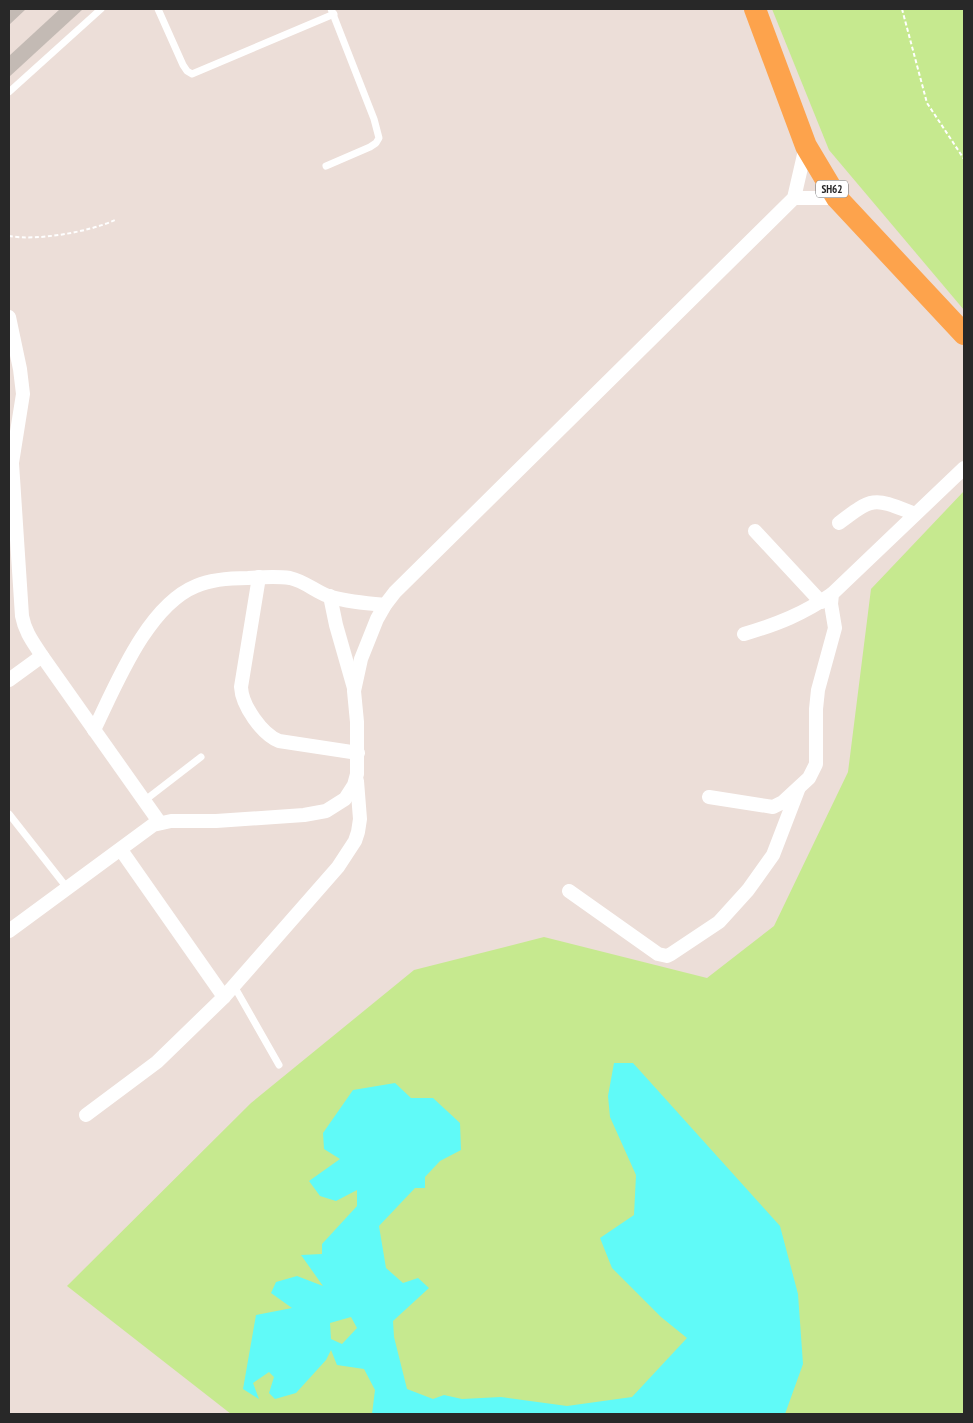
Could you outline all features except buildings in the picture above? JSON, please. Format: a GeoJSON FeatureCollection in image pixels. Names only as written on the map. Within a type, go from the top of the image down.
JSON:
{"type":"FeatureCollection","features":[{"type":"Feature","properties":{"kind":"main road","name":"SH62"},"geometry":{"type":"LineString","coordinates":[[755,9],[806,146],[837,198],[964,334]]}},
{"type":"Feature","properties":{"kind":"street"},"geometry":{"type":"LineString","coordinates":[[354,691],[369,634],[385,605],[395,592],[794,198],[806,146]]}},
{"type":"Feature","properties":{"kind":"street"},"geometry":{"type":"LineString","coordinates":[[794,198],[837,198]]}},
{"type":"Feature","properties":{"kind":"street"},"geometry":{"type":"LineString","coordinates":[[9,318],[20,368],[23,394],[12,463],[22,616],[28,635],[160,823]]}},
{"type":"Feature","properties":{"kind":"street"},"geometry":{"type":"LineString","coordinates":[[744,634],[789,620],[827,598],[964,468]]}},
{"type":"Feature","properties":{"kind":"street"},"geometry":{"type":"LineString","coordinates":[[839,523],[862,506],[879,501],[915,514]]}},
{"type":"Feature","properties":{"kind":"street"},"geometry":{"type":"LineString","coordinates":[[709,797],[773,807],[783,802],[809,778],[816,764],[818,690],[835,628],[831,604],[827,598],[755,531]]}},
{"type":"Feature","properties":{"kind":"street"},"geometry":{"type":"LineString","coordinates":[[94,730],[139,642],[168,604],[184,592],[205,583],[232,578],[278,577],[296,580],[330,596],[348,601],[385,605]]}},
{"type":"Feature","properties":{"kind":"street"},"geometry":{"type":"LineString","coordinates":[[259,578],[241,687],[244,702],[265,733],[270,737],[279,741],[358,753]]}},
{"type":"Feature","properties":{"kind":"street"},"geometry":{"type":"LineString","coordinates":[[86,1115],[157,1062],[224,997],[338,867],[355,841],[360,820],[354,691],[330,596]]}},
{"type":"Feature","properties":{"kind":"street"},"geometry":{"type":"LineString","coordinates":[[9,680],[42,656]]}},
{"type":"Feature","properties":{"kind":"street"},"geometry":{"type":"LineString","coordinates":[[9,931],[153,826],[172,821],[216,821],[316,813],[326,810],[345,799],[354,785],[357,774]]}},
{"type":"Feature","properties":{"kind":"street"},"geometry":{"type":"LineString","coordinates":[[569,891],[658,954],[667,956],[719,922],[752,885],[773,854],[800,786]]}},
{"type":"Feature","properties":{"kind":"street"},"geometry":{"type":"LineString","coordinates":[[121,850],[224,997]]}},
{"type":"Feature","properties":{"kind":"lane"},"geometry":{"type":"LineString","coordinates":[[9,92],[101,9]]}},
{"type":"Feature","properties":{"kind":"lane"},"geometry":{"type":"LineString","coordinates":[[158,9],[183,65],[187,72],[192,74],[332,12],[374,119],[379,138],[370,147],[326,166]]}},
{"type":"Feature","properties":{"kind":"lane"},"geometry":{"type":"LineString","coordinates":[[144,801],[201,757]]}},
{"type":"Feature","properties":{"kind":"lane"},"geometry":{"type":"LineString","coordinates":[[9,814],[68,889]]}},
{"type":"Feature","properties":{"kind":"lane"},"geometry":{"type":"LineString","coordinates":[[234,985],[280,1065]]}},
{"type":"Feature","properties":{"kind":"path"},"geometry":{"type":"LineString","coordinates":[[902,9],[927,103],[964,159]]}},
{"type":"Feature","properties":{"kind":"path"},"geometry":{"type":"LineString","coordinates":[[9,236],[21,238],[60,234],[100,227],[115,220]]}},
{"type":"Feature","properties":{"kind":"green space"},"geometry":{"type":"Polygon","coordinates":[[[772,9],[964,9],[964,310],[829,150],[772,9]]]}},
{"type":"Feature","properties":{"kind":"green space"},"geometry":{"type":"Polygon","coordinates":[[[964,491],[964,1414],[231,1414],[67,1286],[251,1103],[414,970],[544,937],[707,978],[774,926],[848,772],[871,589],[964,491]]]}},
{"type":"Feature","properties":{"kind":"water"},"geometry":{"type":"Polygon","coordinates":[[[614,1063],[633,1063],[780,1226],[798,1294],[803,1364],[785,1414],[372,1414],[375,1390],[364,1369],[337,1365],[331,1350],[326,1360],[296,1393],[275,1399],[269,1393],[274,1377],[269,1372],[253,1383],[259,1399],[243,1389],[256,1315],[292,1308],[271,1293],[276,1282],[297,1276],[323,1286],[301,1255],[322,1254],[322,1244],[357,1206],[357,1190],[336,1201],[320,1196],[309,1181],[340,1159],[324,1149],[323,1133],[353,1090],[395,1083],[411,1098],[433,1098],[460,1123],[461,1150],[440,1161],[425,1177],[425,1188],[415,1188],[379,1226],[386,1268],[403,1283],[418,1278],[429,1288],[393,1321],[394,1337],[407,1389],[433,1399],[444,1395],[462,1399],[501,1397],[567,1406],[632,1397],[687,1338],[661,1317],[612,1268],[600,1238],[634,1215],[636,1175],[610,1117],[608,1096],[614,1063]],[[351,1317],[330,1323],[331,1339],[342,1344],[357,1328],[351,1317]]]}}]}
